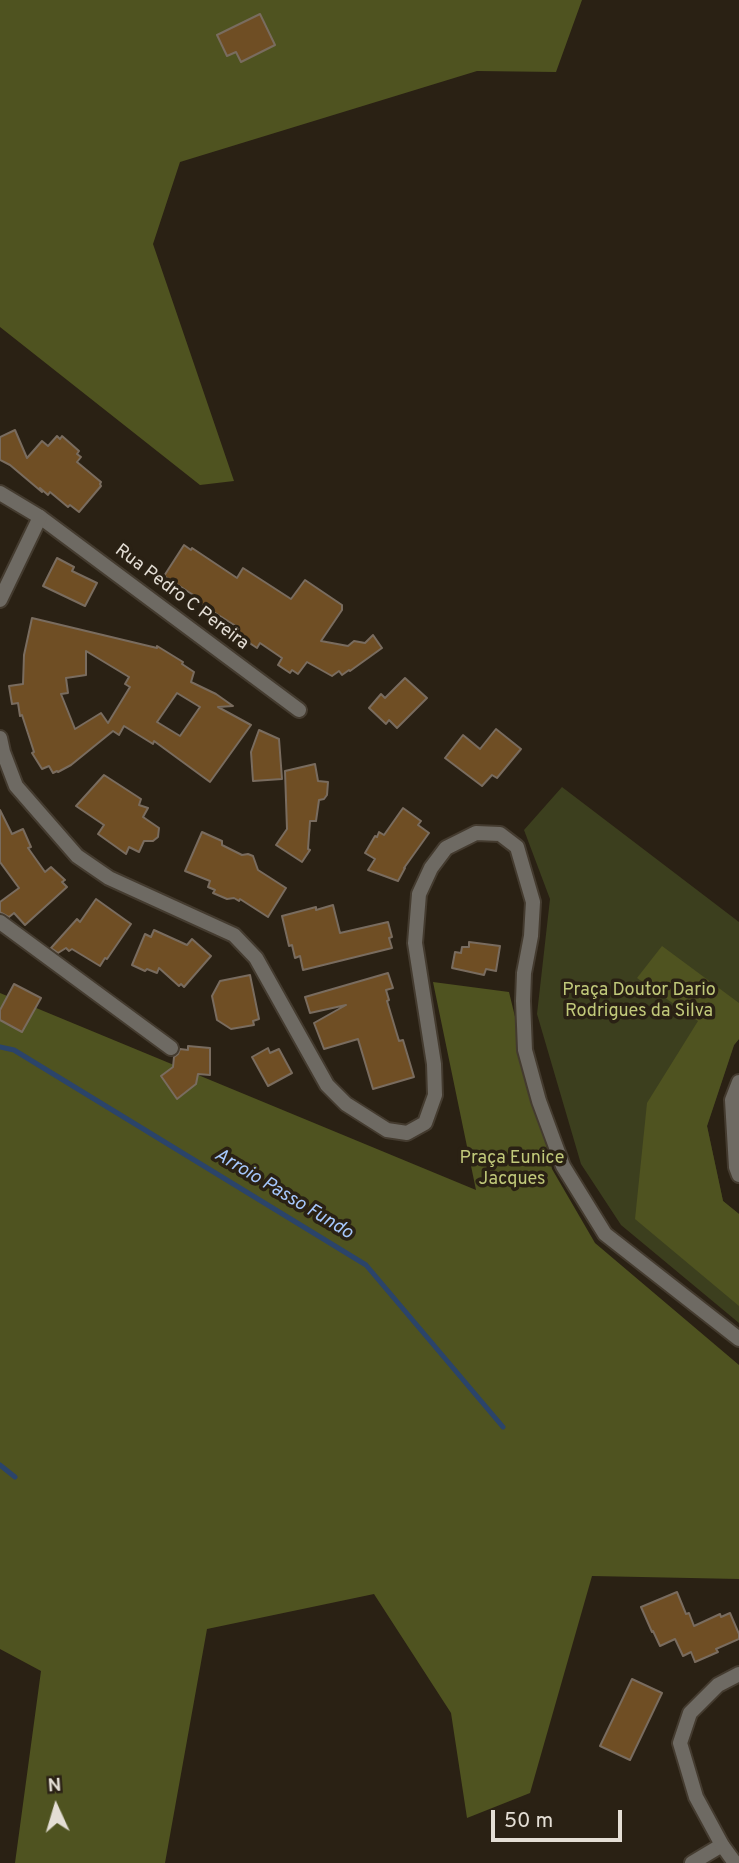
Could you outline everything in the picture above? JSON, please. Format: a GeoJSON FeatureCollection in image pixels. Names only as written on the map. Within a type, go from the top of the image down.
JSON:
{"type":"FeatureCollection","features":[{"type":"Feature","properties":{"kind":"street","name":"Rua Pedro C Pereira"},"geometry":{"type":"LineString","coordinates":[[0,492],[40,517],[299,709]]}},
{"type":"Feature","properties":{"kind":"street"},"geometry":{"type":"LineString","coordinates":[[0,600],[40,517]]}},
{"type":"Feature","properties":{"kind":"street"},"geometry":{"type":"LineString","coordinates":[[0,738],[16,786],[77,856],[109,878],[234,935],[256,958],[327,1085],[346,1104],[387,1130],[407,1133],[425,1123],[436,1095],[434,1064],[415,943],[419,894],[431,868],[446,848],[476,832],[500,834],[509,841],[517,848],[533,902],[531,936],[524,973],[525,1050],[539,1101],[563,1166],[605,1234],[739,1339]]}},
{"type":"Feature","properties":{"kind":"street"},"geometry":{"type":"LineString","coordinates":[[0,922],[171,1048]]}},
{"type":"Feature","properties":{"kind":"street"},"geometry":{"type":"LineString","coordinates":[[739,1082],[733,1100],[736,1167],[739,1175]]}},
{"type":"Feature","properties":{"kind":"street"},"geometry":{"type":"LineString","coordinates":[[734,1863],[696,1797],[680,1743],[690,1713],[718,1685],[739,1674]]}},
{"type":"Feature","properties":{"kind":"street"},"geometry":{"type":"LineString","coordinates":[[692,1863],[722,1845]]}},
{"type":"Feature","properties":{"kind":"green space"},"geometry":{"type":"Polygon","coordinates":[[[0,0],[582,0],[556,72],[477,71],[180,162],[153,244],[234,481],[200,485],[0,327],[0,0]]]}},
{"type":"Feature","properties":{"kind":"green space","name":"Praça Doutor Dario Rodrigues da Silva"},"geometry":{"type":"Polygon","coordinates":[[[562,787],[739,922],[739,1039],[734,1045],[707,1126],[723,1201],[739,1214],[739,1323],[621,1225],[581,1164],[537,1014],[550,899],[524,830],[562,787]]]}},
{"type":"Feature","properties":{"kind":"green space"},"geometry":{"type":"Polygon","coordinates":[[[662,946],[739,1003],[739,1039],[734,1045],[707,1126],[723,1201],[739,1214],[739,1306],[635,1219],[647,1103],[698,1021],[637,978],[662,946]]]}},
{"type":"Feature","properties":{"kind":"green space","name":"Praça Eunice Jacques"},"geometry":{"type":"Polygon","coordinates":[[[433,982],[509,992],[552,1169],[595,1243],[739,1365],[739,1579],[592,1576],[530,1793],[467,1818],[451,1713],[374,1594],[207,1629],[165,1863],[15,1863],[41,1671],[0,1649],[0,993],[476,1190],[433,982]]]}},
{"type":"Feature","properties":{"kind":"building"},"geometry":{"type":"Polygon","coordinates":[[[260,14],[275,45],[241,62],[236,52],[227,56],[217,35],[260,14]]]}},
{"type":"Feature","properties":{"kind":"building"},"geometry":{"type":"Polygon","coordinates":[[[15,430],[27,458],[42,441],[48,446],[57,436],[60,439],[62,436],[79,451],[77,454],[81,457],[77,462],[101,482],[101,486],[79,512],[40,488],[42,492],[0,460],[0,437],[15,430]]]}},
{"type":"Feature","properties":{"kind":"building"},"geometry":{"type":"Polygon","coordinates":[[[184,545],[237,578],[243,568],[291,599],[305,580],[342,605],[342,610],[321,641],[348,646],[354,641],[365,643],[373,635],[382,648],[342,675],[339,671],[332,676],[307,662],[298,674],[292,670],[290,673],[278,665],[282,658],[260,643],[257,648],[245,640],[236,633],[239,628],[196,601],[198,598],[164,576],[184,545]]]}},
{"type":"Feature","properties":{"kind":"building"},"geometry":{"type":"Polygon","coordinates":[[[57,558],[74,567],[72,571],[97,583],[85,606],[43,586],[57,558]]]}},
{"type":"Feature","properties":{"kind":"building"},"geometry":{"type":"Polygon","coordinates":[[[32,618],[157,646],[194,672],[191,682],[233,706],[218,707],[251,725],[210,782],[154,741],[153,744],[124,726],[119,735],[113,731],[71,765],[53,773],[49,766],[42,769],[32,753],[34,752],[22,715],[20,716],[18,703],[12,704],[9,686],[23,684],[24,655],[32,618]],[[86,651],[86,675],[66,678],[68,693],[61,694],[75,729],[101,713],[108,723],[130,687],[125,684],[129,677],[86,651]],[[177,693],[157,722],[180,736],[200,707],[177,693]]]}},
{"type":"Feature","properties":{"kind":"building"},"geometry":{"type":"Polygon","coordinates":[[[405,678],[427,698],[397,728],[389,720],[386,724],[369,708],[381,694],[385,698],[405,678]]]}},
{"type":"Feature","properties":{"kind":"building"},"geometry":{"type":"Polygon","coordinates":[[[496,729],[521,749],[497,778],[492,775],[482,786],[445,758],[463,735],[480,749],[496,729]]]}},
{"type":"Feature","properties":{"kind":"building"},"geometry":{"type":"Polygon","coordinates":[[[259,730],[279,739],[282,779],[253,781],[251,752],[259,730]]]}},
{"type":"Feature","properties":{"kind":"building"},"geometry":{"type":"Polygon","coordinates":[[[315,764],[318,781],[328,782],[327,795],[319,800],[316,821],[310,821],[310,850],[302,862],[276,845],[287,829],[285,771],[315,764]]]}},
{"type":"Feature","properties":{"kind":"building"},"geometry":{"type":"Polygon","coordinates":[[[104,775],[141,799],[139,805],[148,808],[143,817],[159,828],[158,837],[153,841],[144,841],[139,852],[129,847],[126,854],[98,834],[104,825],[76,806],[104,775]]]}},
{"type":"Feature","properties":{"kind":"building"},"geometry":{"type":"Polygon","coordinates":[[[403,808],[421,821],[418,825],[429,833],[398,881],[368,870],[375,859],[365,853],[375,836],[377,837],[379,832],[384,835],[403,808]]]}},
{"type":"Feature","properties":{"kind":"building"},"geometry":{"type":"Polygon","coordinates":[[[0,810],[12,834],[23,829],[31,847],[28,848],[45,872],[51,867],[65,880],[62,882],[67,887],[25,925],[14,913],[9,917],[0,912],[0,902],[19,888],[0,862],[0,810]]]}},
{"type":"Feature","properties":{"kind":"building"},"geometry":{"type":"Polygon","coordinates":[[[202,832],[222,841],[222,845],[242,855],[253,856],[258,870],[286,888],[268,917],[240,899],[227,899],[213,893],[215,890],[208,887],[210,881],[185,871],[202,832]]]}},
{"type":"Feature","properties":{"kind":"building"},"geometry":{"type":"Polygon","coordinates":[[[96,899],[131,924],[100,966],[72,949],[69,951],[66,948],[58,953],[51,948],[77,919],[80,922],[96,899]]]}},
{"type":"Feature","properties":{"kind":"building"},"geometry":{"type":"Polygon","coordinates":[[[333,905],[340,933],[388,922],[392,948],[303,970],[300,956],[295,958],[292,945],[289,946],[282,916],[333,905]]]}},
{"type":"Feature","properties":{"kind":"building"},"geometry":{"type":"Polygon","coordinates":[[[154,930],[187,945],[192,939],[211,956],[184,987],[181,984],[179,986],[159,968],[157,973],[132,965],[145,934],[151,937],[154,930]]]}},
{"type":"Feature","properties":{"kind":"building"},"geometry":{"type":"Polygon","coordinates":[[[469,942],[500,946],[496,971],[486,969],[484,975],[452,968],[455,952],[461,953],[462,947],[469,947],[469,942]]]}},
{"type":"Feature","properties":{"kind":"building"},"geometry":{"type":"Polygon","coordinates":[[[388,973],[393,988],[386,990],[387,1001],[414,1077],[373,1089],[358,1039],[324,1049],[314,1023],[346,1005],[310,1013],[305,997],[388,973]]]}},
{"type":"Feature","properties":{"kind":"building"},"geometry":{"type":"Polygon","coordinates":[[[250,975],[259,1019],[253,1021],[254,1025],[231,1029],[217,1020],[212,996],[220,981],[250,975]]]}},
{"type":"Feature","properties":{"kind":"building"},"geometry":{"type":"Polygon","coordinates":[[[14,984],[41,998],[22,1032],[0,1020],[0,1010],[14,984]]]}},
{"type":"Feature","properties":{"kind":"building"},"geometry":{"type":"Polygon","coordinates":[[[188,1046],[210,1048],[210,1075],[198,1074],[196,1084],[177,1099],[161,1076],[173,1067],[174,1057],[180,1049],[188,1050],[188,1046]]]}},
{"type":"Feature","properties":{"kind":"building"},"geometry":{"type":"Polygon","coordinates":[[[268,1048],[270,1053],[279,1049],[292,1073],[268,1086],[252,1057],[268,1048]]]}},
{"type":"Feature","properties":{"kind":"building"},"geometry":{"type":"Polygon","coordinates":[[[677,1592],[694,1626],[720,1614],[721,1617],[730,1613],[739,1639],[695,1662],[691,1652],[683,1656],[675,1639],[660,1646],[641,1607],[677,1592]]]}},
{"type":"Feature","properties":{"kind":"building"},"geometry":{"type":"Polygon","coordinates":[[[632,1679],[662,1693],[630,1760],[600,1746],[632,1679]]]}},
{"type":"Feature","properties":{"kind":"waterway","name":"Arroio Passo Fundo"},"geometry":{"type":"LineString","coordinates":[[0,1047],[14,1050],[366,1265],[503,1427]]}},
{"type":"Feature","properties":{"kind":"waterway"},"geometry":{"type":"LineString","coordinates":[[0,1465],[15,1477]]}}]}
